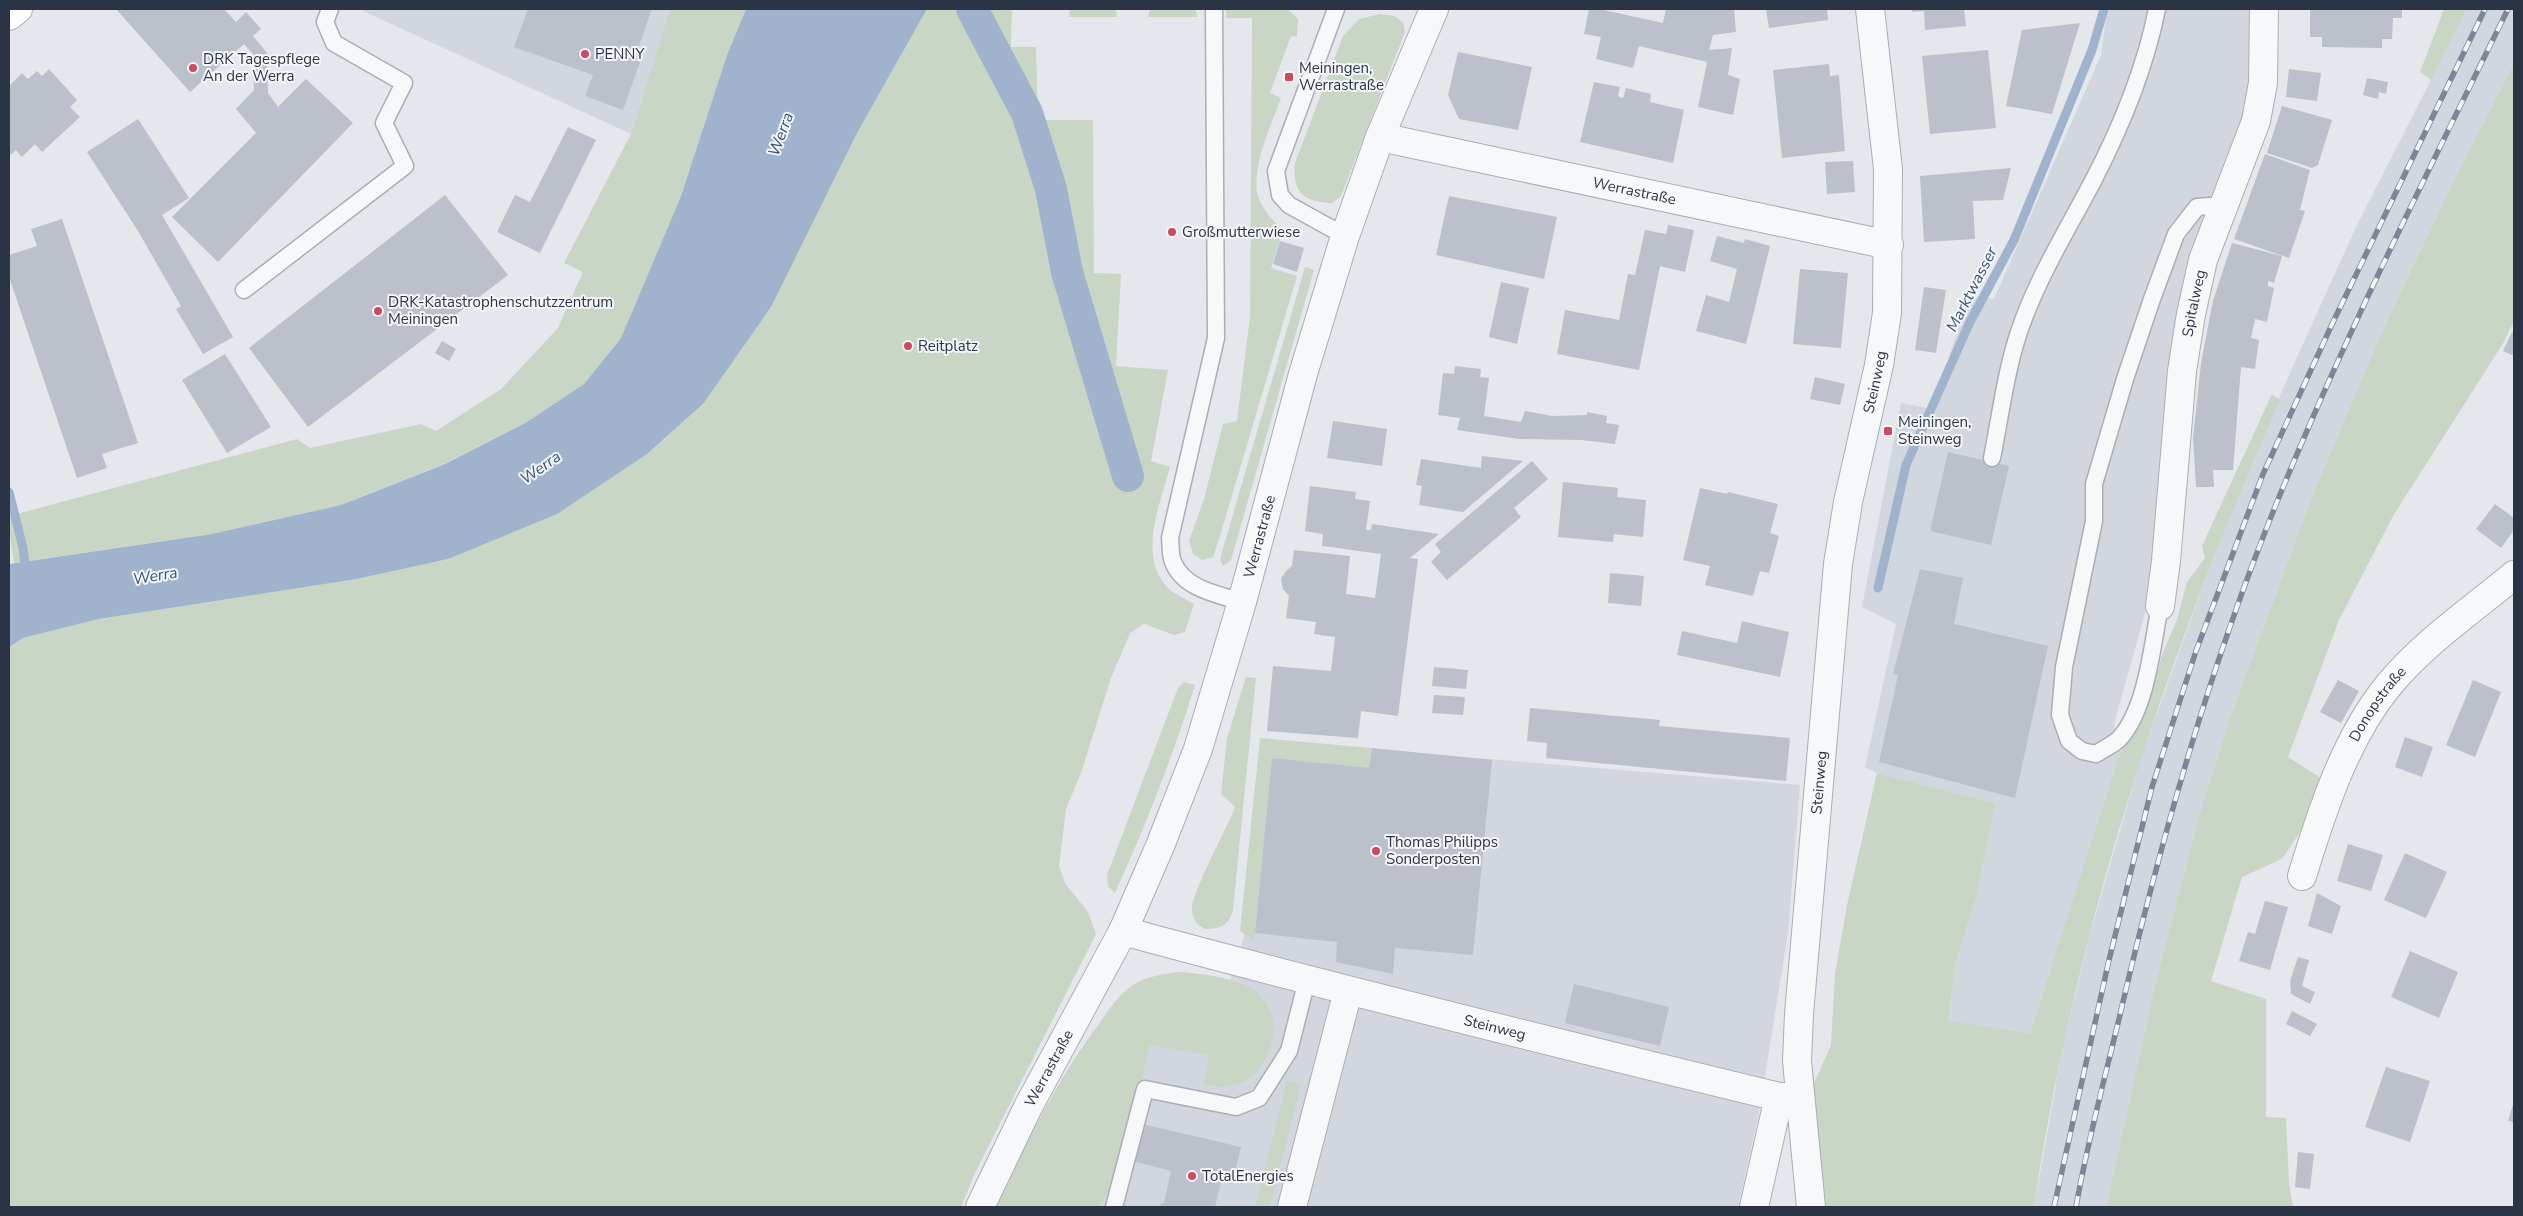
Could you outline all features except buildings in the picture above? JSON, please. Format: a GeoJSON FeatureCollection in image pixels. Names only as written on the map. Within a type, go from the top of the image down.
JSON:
{"type":"FeatureCollection","features":[{"type":"Feature","properties":{"kind":"main road"},"geometry":{"type":"LineString","coordinates":[[9,16],[18,9]]}},
{"type":"Feature","properties":{"kind":"street","name":"Werrastraße"},"geometry":{"type":"LineString","coordinates":[[980,1207],[1028,1107],[1123,931],[1160,846],[1198,749],[1242,602],[1303,374],[1346,236],[1380,137],[1434,9]]}},
{"type":"Feature","properties":{"kind":"street","name":"Steinweg"},"geometry":{"type":"LineString","coordinates":[[1123,931],[1348,992],[1789,1097],[1797,1061],[1799,1014],[1838,564],[1848,502],[1884,331],[1889,245],[1888,169],[1870,9]]}},
{"type":"Feature","properties":{"kind":"street","name":"Spitalweg"},"geometry":{"type":"LineString","coordinates":[[2160,606],[2166,561],[2182,371],[2203,260],[2256,122],[2263,83],[2264,9]]}},
{"type":"Feature","properties":{"kind":"street","name":"Werrastraße"},"geometry":{"type":"LineString","coordinates":[[1380,137],[1889,245]]}},
{"type":"Feature","properties":{"kind":"street","name":"Donopstraße"},"geometry":{"type":"LineString","coordinates":[[2302,876],[2324,808],[2365,718],[2389,685],[2421,652],[2514,575]]}},
{"type":"Feature","properties":{"kind":"street"},"geometry":{"type":"LineString","coordinates":[[1292,1207],[1348,992]]}},
{"type":"Feature","properties":{"kind":"street"},"geometry":{"type":"LineString","coordinates":[[1754,1207],[1789,1097]]}},
{"type":"Feature","properties":{"kind":"street"},"geometry":{"type":"LineString","coordinates":[[1789,1097],[1812,1207]]}},
{"type":"Feature","properties":{"kind":"lane"},"geometry":{"type":"LineString","coordinates":[[244,290],[405,166],[384,123],[404,83],[334,43],[325,22],[330,9]]}},
{"type":"Feature","properties":{"kind":"lane"},"geometry":{"type":"LineString","coordinates":[[1214,9],[1216,338],[1170,538],[1172,561],[1184,579],[1204,590],[1242,602]]}},
{"type":"Feature","properties":{"kind":"lane"},"geometry":{"type":"LineString","coordinates":[[1336,9],[1276,170],[1280,194],[1289,205],[1346,236]]}},
{"type":"Feature","properties":{"kind":"lane"},"geometry":{"type":"LineString","coordinates":[[1992,458],[2018,333],[2049,263],[2095,177],[2139,81],[2151,40],[2157,9]]}},
{"type":"Feature","properties":{"kind":"lane"},"geometry":{"type":"LineString","coordinates":[[2160,606],[2146,672],[2133,719],[2118,740],[2096,754],[2082,751],[2069,741],[2060,715],[2064,667],[2094,521],[2094,484],[2125,379],[2176,234],[2197,207],[2223,205]]}},
{"type":"Feature","properties":{"kind":"lane"},"geometry":{"type":"LineString","coordinates":[[1114,1207],[1146,1089],[1236,1107],[1259,1098],[1289,1051],[1307,980]]}},
{"type":"Feature","properties":{"kind":"shaded area"},"geometry":{"type":"Polygon","coordinates":[[[359,9],[670,9],[631,134],[359,9]]]}},
{"type":"Feature","properties":{"kind":"shaded area"},"geometry":{"type":"Polygon","coordinates":[[[2107,9],[2254,9],[2250,84],[2244,118],[2215,193],[2203,218],[2190,257],[2177,315],[2168,370],[2165,434],[2150,595],[2114,724],[2120,752],[2030,1033],[1948,1022],[1955,965],[1976,897],[1996,803],[1877,773],[1865,767],[1896,624],[1862,607],[1901,403],[1933,409],[1968,296],[1994,299],[2101,55],[2107,9]]]}},
{"type":"Feature","properties":{"kind":"shaded area"},"geometry":{"type":"Polygon","coordinates":[[[2467,9],[2514,9],[2514,63],[2453,182],[2381,334],[2313,494],[2229,720],[2197,823],[2153,994],[2106,1207],[2034,1207],[2063,1045],[2090,934],[2142,755],[2198,600],[2246,473],[2357,225],[2467,9]]]}},
{"type":"Feature","properties":{"kind":"shaded area"},"geometry":{"type":"Polygon","coordinates":[[[1263,740],[1800,785],[1788,933],[1759,1113],[1738,1207],[1050,1207],[1130,1032],[1227,990],[1247,927],[1263,740]]]}},
{"type":"Feature","properties":{"kind":"green space"},"geometry":{"type":"Polygon","coordinates":[[[670,9],[746,9],[727,55],[681,196],[621,338],[584,384],[527,422],[446,463],[341,505],[212,534],[14,563],[9,531],[9,516],[297,439],[310,448],[421,424],[436,431],[501,389],[558,328],[583,272],[564,263],[631,134],[670,9]]]}},
{"type":"Feature","properties":{"kind":"green space"},"geometry":{"type":"Polygon","coordinates":[[[927,9],[1012,9],[1011,47],[1036,47],[1038,120],[1093,120],[1094,273],[1121,274],[1116,366],[1168,370],[1151,461],[1170,467],[1153,533],[1155,566],[1162,581],[1174,593],[1194,604],[1185,632],[1174,635],[1144,624],[1130,633],[1111,678],[1081,773],[1066,809],[1059,866],[1065,883],[1088,912],[1096,934],[975,1173],[961,1207],[9,1207],[9,647],[23,638],[99,619],[357,579],[448,559],[647,454],[703,404],[821,204],[856,135],[927,9]]]}},
{"type":"Feature","properties":{"kind":"green space"},"geometry":{"type":"Polygon","coordinates":[[[1070,9],[1116,9],[1117,17],[1069,17],[1070,9]]]}},
{"type":"Feature","properties":{"kind":"green space"},"geometry":{"type":"Polygon","coordinates":[[[1150,9],[1195,9],[1198,17],[1148,17],[1150,9]]]}},
{"type":"Feature","properties":{"kind":"green space"},"geometry":{"type":"Polygon","coordinates":[[[1226,9],[1288,9],[1298,19],[1297,37],[1291,36],[1270,93],[1281,98],[1260,156],[1256,180],[1257,192],[1261,203],[1271,218],[1283,230],[1271,268],[1297,276],[1213,557],[1202,560],[1193,554],[1189,541],[1204,499],[1223,424],[1237,421],[1250,317],[1252,18],[1226,18],[1226,9]]]}},
{"type":"Feature","properties":{"kind":"green space"},"geometry":{"type":"Polygon","coordinates":[[[2444,9],[2467,9],[2431,80],[2420,72],[2444,9]]]}},
{"type":"Feature","properties":{"kind":"green space"},"geometry":{"type":"Polygon","coordinates":[[[1380,14],[1394,16],[1403,22],[1405,32],[1341,196],[1332,203],[1307,198],[1302,194],[1295,181],[1295,163],[1343,36],[1359,19],[1380,14]]]}},
{"type":"Feature","properties":{"kind":"green space"},"geometry":{"type":"Polygon","coordinates":[[[2514,63],[2514,321],[2504,342],[2393,516],[2339,620],[2288,757],[2324,780],[2308,820],[2282,859],[2242,877],[2211,981],[2266,999],[2266,1117],[2286,1118],[2289,1183],[2293,1207],[2106,1207],[2153,994],[2197,823],[2229,720],[2313,494],[2381,334],[2453,182],[2514,63]]]}},
{"type":"Feature","properties":{"kind":"green space"},"geometry":{"type":"Polygon","coordinates":[[[1305,267],[1314,270],[1231,560],[1223,566],[1220,559],[1305,267]]]}},
{"type":"Feature","properties":{"kind":"green space"},"geometry":{"type":"Polygon","coordinates":[[[2272,394],[2280,400],[2238,497],[2163,695],[2130,795],[2100,897],[2074,999],[2052,1103],[2034,1207],[1826,1207],[1814,1111],[1814,1083],[1831,1045],[1835,974],[1847,905],[1877,773],[1996,803],[1976,897],[1955,965],[1948,1021],[2030,1033],[2120,752],[2135,734],[2164,650],[2177,620],[2187,582],[2205,558],[2202,546],[2272,394]]]}},
{"type":"Feature","properties":{"kind":"green space"},"geometry":{"type":"Polygon","coordinates":[[[1246,677],[1256,678],[1233,910],[1227,923],[1220,927],[1205,929],[1193,917],[1193,903],[1235,807],[1221,794],[1227,738],[1246,677]]]}},
{"type":"Feature","properties":{"kind":"green space"},"geometry":{"type":"Polygon","coordinates":[[[1184,682],[1195,685],[1187,712],[1158,790],[1115,893],[1108,886],[1107,875],[1178,688],[1184,682]]]}},
{"type":"Feature","properties":{"kind":"green space"},"geometry":{"type":"Polygon","coordinates":[[[1260,738],[1372,748],[1369,768],[1272,758],[1254,941],[1240,931],[1260,738]]]}},
{"type":"Feature","properties":{"kind":"green space"},"geometry":{"type":"Polygon","coordinates":[[[1177,972],[1209,975],[1233,981],[1253,989],[1260,995],[1271,1013],[1274,1027],[1268,1054],[1258,1070],[1245,1081],[1235,1085],[1204,1085],[1209,1055],[1150,1045],[1117,1173],[1111,1188],[1098,1207],[996,1207],[1030,1136],[1055,1090],[1083,1046],[1110,1009],[1123,993],[1138,982],[1154,976],[1177,972]]]}},
{"type":"Feature","properties":{"kind":"green space"},"geometry":{"type":"Polygon","coordinates":[[[1287,1080],[1301,1084],[1270,1207],[1255,1207],[1287,1080]]]}},
{"type":"Feature","properties":{"kind":"water","name":"Werra"},"geometry":{"type":"Polygon","coordinates":[[[746,9],[927,9],[856,135],[771,307],[703,404],[647,454],[557,514],[448,559],[357,579],[99,619],[23,638],[9,647],[9,564],[212,534],[341,505],[445,464],[527,422],[584,384],[621,338],[681,196],[727,55],[746,9]]]}},
{"type":"Feature","properties":{"kind":"waterway"},"geometry":{"type":"LineString","coordinates":[[972,9],[1027,113],[1051,189],[1067,272],[1128,476]]}},
{"type":"Feature","properties":{"kind":"waterway","name":"Marktwasser"},"geometry":{"type":"LineString","coordinates":[[1878,588],[1906,465],[1970,322],[2014,240],[2092,50],[2104,9]]}},
{"type":"Feature","properties":{"kind":"waterway"},"geometry":{"type":"LineString","coordinates":[[9,492],[23,548],[26,572]]}},
{"type":"Feature","properties":{"kind":"railway"},"geometry":{"type":"LineString","coordinates":[[2054,1207],[2109,960],[2152,787],[2196,651],[2263,474],[2334,320],[2485,9]]}},
{"type":"Feature","properties":{"kind":"railway"},"geometry":{"type":"LineString","coordinates":[[2076,1207],[2096,1113],[2152,884],[2190,749],[2234,616],[2284,485],[2336,364],[2508,9]]}},
{"type":"Feature","properties":{"kind":"place","name":"PENNY"},"geometry":{"type":"Point","coordinates":[585,54]}},
{"type":"Feature","properties":{"kind":"place","name":"DRK Tagespflege An der Werra"},"geometry":{"type":"Point","coordinates":[193,68]}},
{"type":"Feature","properties":{"kind":"place","name":"Meiningen, Werrastraße"},"geometry":{"type":"Point","coordinates":[1289,77]}},
{"type":"Feature","properties":{"kind":"place","name":"Großmutterwiese"},"geometry":{"type":"Point","coordinates":[1172,232]}},
{"type":"Feature","properties":{"kind":"place","name":"DRK-Katastrophenschutzzentrum Meiningen"},"geometry":{"type":"Point","coordinates":[378,311]}},
{"type":"Feature","properties":{"kind":"place","name":"Reitplatz"},"geometry":{"type":"Point","coordinates":[908,346]}},
{"type":"Feature","properties":{"kind":"place","name":"Meiningen, Steinweg"},"geometry":{"type":"Point","coordinates":[1888,431]}},
{"type":"Feature","properties":{"kind":"place","name":"Thomas Philipps Sonderposten"},"geometry":{"type":"Point","coordinates":[1376,851]}},
{"type":"Feature","properties":{"kind":"place","name":"TotalEnergies"},"geometry":{"type":"Point","coordinates":[1192,1176]}}]}
